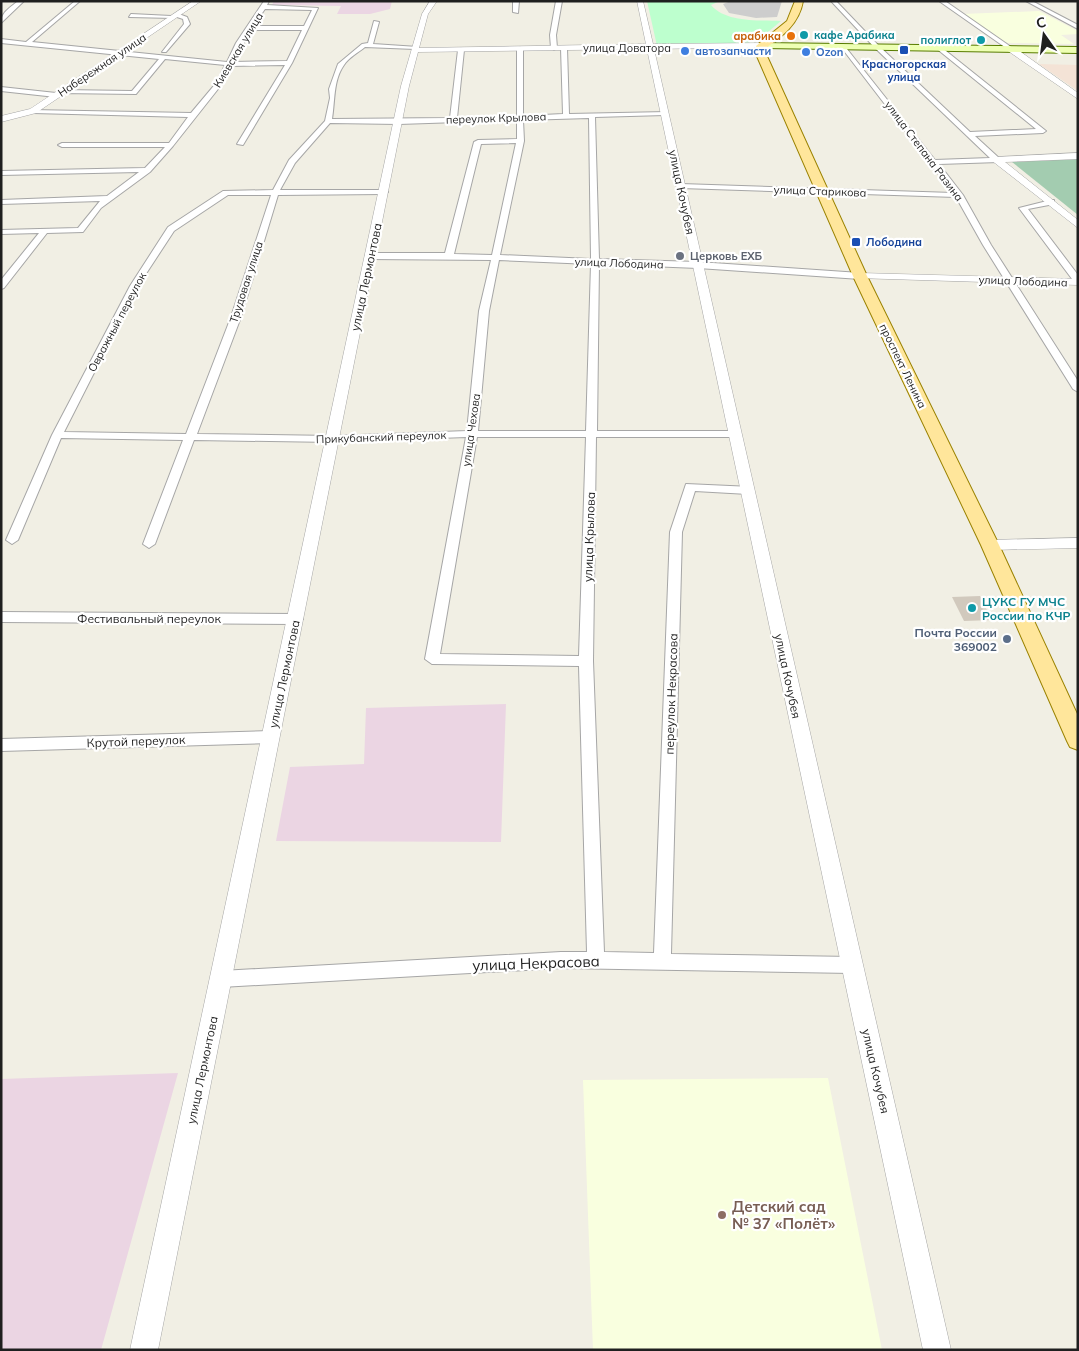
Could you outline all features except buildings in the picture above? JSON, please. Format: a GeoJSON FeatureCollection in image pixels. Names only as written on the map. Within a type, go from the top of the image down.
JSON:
{"type":"FeatureCollection","features":[{"type":"Feature","properties":{"kind":"main road"},"geometry":{"type":"LineString","coordinates":[[764,45],[773,40],[792,19],[798,10],[799,1]]}},
{"type":"Feature","properties":{"kind":"main road","name":"улица Доватора"},"geometry":{"type":"LineString","coordinates":[[764,45],[1078,50]]}},
{"type":"Feature","properties":{"kind":"main road","name":"проспект Ленина"},"geometry":{"type":"LineString","coordinates":[[764,45],[759,48],[761,54],[860,276],[990,545],[1078,741]]}},
{"type":"Feature","properties":{"kind":"street"},"geometry":{"type":"LineString","coordinates":[[1,21],[7,13],[22,1]]}},
{"type":"Feature","properties":{"kind":"street"},"geometry":{"type":"LineString","coordinates":[[29,42],[78,1]]}},
{"type":"Feature","properties":{"kind":"street","name":"Набережная улица"},"geometry":{"type":"LineString","coordinates":[[1,119],[33,111],[198,1]]}},
{"type":"Feature","properties":{"kind":"street","name":"улица Лермонтова"},"geometry":{"type":"LineString","coordinates":[[144,1350],[405,86],[426,14],[434,1]]}},
{"type":"Feature","properties":{"kind":"street"},"geometry":{"type":"LineString","coordinates":[[516,1],[516,12]]}},
{"type":"Feature","properties":{"kind":"street"},"geometry":{"type":"LineString","coordinates":[[554,48],[553,35],[559,1]]}},
{"type":"Feature","properties":{"kind":"street","name":"улица Кочубея"},"geometry":{"type":"LineString","coordinates":[[640,1],[937,1350]]}},
{"type":"Feature","properties":{"kind":"street"},"geometry":{"type":"LineString","coordinates":[[833,1],[876,46],[996,160],[1078,225]]}},
{"type":"Feature","properties":{"kind":"street"},"geometry":{"type":"LineString","coordinates":[[941,1],[1078,97]]}},
{"type":"Feature","properties":{"kind":"street"},"geometry":{"type":"LineString","coordinates":[[1028,1],[1078,27]]}},
{"type":"Feature","properties":{"kind":"street"},"geometry":{"type":"LineString","coordinates":[[241,144],[289,63],[315,8],[265,4]]}},
{"type":"Feature","properties":{"kind":"street","name":"Киевская улица"},"geometry":{"type":"LineString","coordinates":[[1,232],[80,230],[98,206],[147,170],[171,146],[192,115],[220,83],[239,43],[265,4]]}},
{"type":"Feature","properties":{"kind":"street"},"geometry":{"type":"LineString","coordinates":[[1,90],[58,94],[134,93],[187,24],[185,18],[131,16]]}},
{"type":"Feature","properties":{"kind":"street"},"geometry":{"type":"LineString","coordinates":[[370,46],[376,22]]}},
{"type":"Feature","properties":{"kind":"street"},"geometry":{"type":"LineString","coordinates":[[250,28],[305,28]]}},
{"type":"Feature","properties":{"kind":"street"},"geometry":{"type":"LineString","coordinates":[[1,41],[29,42],[119,52],[164,54],[230,64],[289,63]]}},
{"type":"Feature","properties":{"kind":"street","name":"улица Доватора"},"geometry":{"type":"LineString","coordinates":[[415,49],[651,48],[764,45]]}},
{"type":"Feature","properties":{"kind":"street","name":"улица Степана Разина"},"geometry":{"type":"LineString","coordinates":[[843,46],[959,195],[1009,280],[1078,389]]}},
{"type":"Feature","properties":{"kind":"street"},"geometry":{"type":"LineString","coordinates":[[328,121],[333,98],[332,89],[341,64],[359,47],[415,49]]}},
{"type":"Feature","properties":{"kind":"street"},"geometry":{"type":"LineString","coordinates":[[564,48],[566,115]]}},
{"type":"Feature","properties":{"kind":"street"},"geometry":{"type":"LineString","coordinates":[[939,48],[1043,130],[969,134]]}},
{"type":"Feature","properties":{"kind":"street","name":"улица Чехова"},"geometry":{"type":"LineString","coordinates":[[520,49],[520,141],[497,258],[484,311],[472,434],[432,659],[586,661]]}},
{"type":"Feature","properties":{"kind":"street"},"geometry":{"type":"LineString","coordinates":[[453,120],[461,50]]}},
{"type":"Feature","properties":{"kind":"street"},"geometry":{"type":"LineString","coordinates":[[33,111],[192,115]]}},
{"type":"Feature","properties":{"kind":"street","name":"переулок Крылова"},"geometry":{"type":"LineString","coordinates":[[328,121],[399,122],[665,113]]}},
{"type":"Feature","properties":{"kind":"street","name":"улица Крылова"},"geometry":{"type":"LineString","coordinates":[[592,114],[595,263],[586,661],[596,960]]}},
{"type":"Feature","properties":{"kind":"street","name":"Трудовая улица"},"geometry":{"type":"LineString","coordinates":[[149,544],[236,317],[275,193],[292,162],[328,121]]}},
{"type":"Feature","properties":{"kind":"street"},"geometry":{"type":"LineString","coordinates":[[449,256],[478,142],[520,141]]}},
{"type":"Feature","properties":{"kind":"street"},"geometry":{"type":"LineString","coordinates":[[62,145],[171,146]]}},
{"type":"Feature","properties":{"kind":"street"},"geometry":{"type":"LineString","coordinates":[[934,162],[1078,156]]}},
{"type":"Feature","properties":{"kind":"street"},"geometry":{"type":"LineString","coordinates":[[1,173],[147,170]]}},
{"type":"Feature","properties":{"kind":"street","name":"улица Старикова"},"geometry":{"type":"LineString","coordinates":[[681,186],[959,195]]}},
{"type":"Feature","properties":{"kind":"street","name":"Овражный переулок"},"geometry":{"type":"LineString","coordinates":[[12,540],[57,435],[134,286],[171,229],[226,193],[384,192]]}},
{"type":"Feature","properties":{"kind":"street"},"geometry":{"type":"LineString","coordinates":[[1,202],[108,198]]}},
{"type":"Feature","properties":{"kind":"street"},"geometry":{"type":"LineString","coordinates":[[1051,202],[1023,208],[1078,282]]}},
{"type":"Feature","properties":{"kind":"street"},"geometry":{"type":"LineString","coordinates":[[1,286],[45,231]]}},
{"type":"Feature","properties":{"kind":"street","name":"улица Лободина"},"geometry":{"type":"LineString","coordinates":[[369,256],[449,256],[595,263],[698,265],[860,276],[1078,282]]}},
{"type":"Feature","properties":{"kind":"street","name":"Прикубанский переулок"},"geometry":{"type":"LineString","coordinates":[[57,435],[333,439],[472,434],[592,436],[736,434]]}},
{"type":"Feature","properties":{"kind":"street","name":"переулок Некрасова"},"geometry":{"type":"LineString","coordinates":[[662,961],[676,532],[690,487],[748,490]]}},
{"type":"Feature","properties":{"kind":"street"},"geometry":{"type":"LineString","coordinates":[[990,545],[1078,543]]}},
{"type":"Feature","properties":{"kind":"street","name":"Фестивальный переулок"},"geometry":{"type":"LineString","coordinates":[[1,617],[296,619]]}},
{"type":"Feature","properties":{"kind":"street","name":"Крутой переулок"},"geometry":{"type":"LineString","coordinates":[[1,745],[271,737]]}},
{"type":"Feature","properties":{"kind":"street","name":"улица Некрасова"},"geometry":{"type":"LineString","coordinates":[[221,979],[561,960],[852,964]]}},
{"type":"Feature","properties":{"kind":"shaded area"},"geometry":{"type":"Polygon","coordinates":[[[274,1],[392,1],[390,9],[370,14],[337,14],[341,6],[272,5],[274,1]]]}},
{"type":"Feature","properties":{"kind":"shaded area"},"geometry":{"type":"Polygon","coordinates":[[[731,1],[782,1],[777,17],[756,18],[729,13],[723,4],[731,1]]]}},
{"type":"Feature","properties":{"kind":"shaded area"},"geometry":{"type":"Polygon","coordinates":[[[1039,11],[1078,31],[1078,34],[1061,35],[1074,44],[1008,43],[999,40],[962,14],[1039,11]]]}},
{"type":"Feature","properties":{"kind":"shaded area"},"geometry":{"type":"Polygon","coordinates":[[[1039,64],[1078,65],[1078,91],[1039,64]]]}},
{"type":"Feature","properties":{"kind":"shaded area"},"geometry":{"type":"Polygon","coordinates":[[[1078,159],[1078,215],[1012,162],[1078,159]]]}},
{"type":"Feature","properties":{"kind":"shaded area"},"geometry":{"type":"Polygon","coordinates":[[[506,704],[501,842],[276,841],[290,767],[364,764],[366,708],[506,704]]]}},
{"type":"Feature","properties":{"kind":"shaded area"},"geometry":{"type":"Polygon","coordinates":[[[178,1073],[101,1350],[1,1350],[1,1079],[178,1073]]]}},
{"type":"Feature","properties":{"kind":"shaded area","name":"Детский сад № 37 «Полёт»"},"geometry":{"type":"Polygon","coordinates":[[[828,1078],[882,1350],[593,1350],[583,1080],[828,1078]]]}},
{"type":"Feature","properties":{"kind":"green space"},"geometry":{"type":"Polygon","coordinates":[[[647,1],[720,1],[711,5],[717,11],[734,18],[781,21],[756,42],[657,46],[647,1]]]}},
{"type":"Feature","properties":{"kind":"place","name":"кафе Арабика"},"geometry":{"type":"Point","coordinates":[804,35]}},
{"type":"Feature","properties":{"kind":"place","name":"арабика"},"geometry":{"type":"Point","coordinates":[791,36]}},
{"type":"Feature","properties":{"kind":"place","name":"полиглот"},"geometry":{"type":"Point","coordinates":[981,40]}},
{"type":"Feature","properties":{"kind":"place","name":"Красногорская улица"},"geometry":{"type":"Point","coordinates":[904,50]}},
{"type":"Feature","properties":{"kind":"place","name":"автозапчасти"},"geometry":{"type":"Point","coordinates":[685,51]}},
{"type":"Feature","properties":{"kind":"place","name":"Ozon"},"geometry":{"type":"Point","coordinates":[806,52]}},
{"type":"Feature","properties":{"kind":"place","name":"Лободина"},"geometry":{"type":"Point","coordinates":[856,242]}},
{"type":"Feature","properties":{"kind":"place","name":"Церковь ЕХБ"},"geometry":{"type":"Point","coordinates":[680,256]}},
{"type":"Feature","properties":{"kind":"place","name":"ЦУКС ГУ МЧС России по КЧР"},"geometry":{"type":"Point","coordinates":[972,608]}},
{"type":"Feature","properties":{"kind":"place","name":"Почта России 369002"},"geometry":{"type":"Point","coordinates":[1007,639]}},
{"type":"Feature","properties":{"kind":"place","name":"Детский сад № 37 «Полёт»"},"geometry":{"type":"Point","coordinates":[722,1215]}}]}
